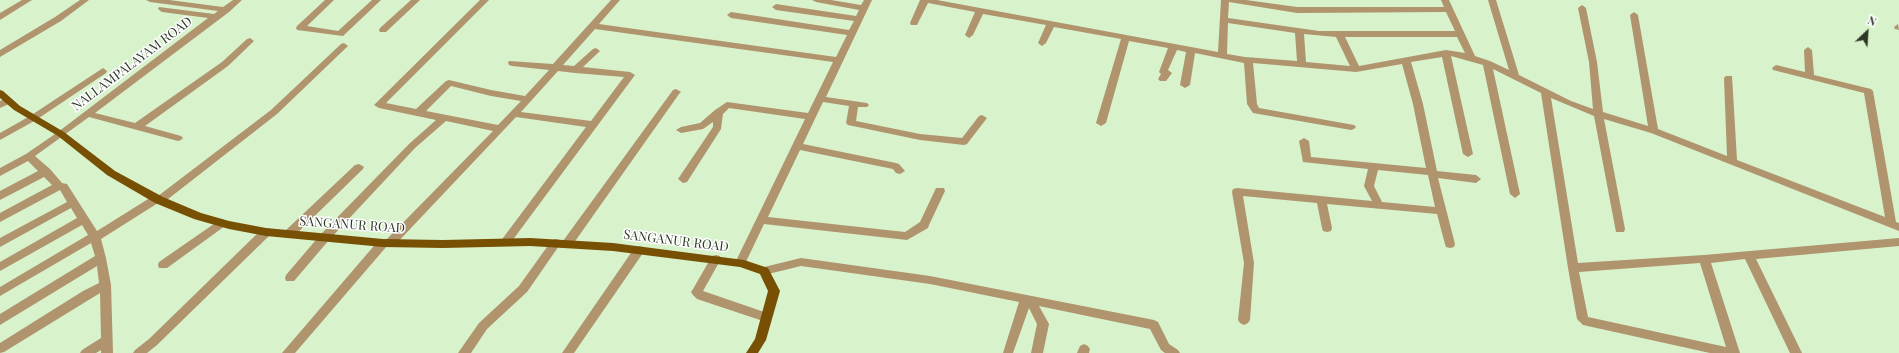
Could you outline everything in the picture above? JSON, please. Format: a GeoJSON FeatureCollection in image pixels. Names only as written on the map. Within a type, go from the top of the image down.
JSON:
{"type":"FeatureCollection","features":[{"type":"Feature","properties":{"kind":"main road","name":"SANGANUR ROAD"},"geometry":{"type":"LineString","coordinates":[[0,93],[4,103],[17,108],[61,134],[111,173],[158,200],[198,216],[221,223],[266,232],[387,243],[505,242],[567,244],[639,250],[740,263],[764,271]]}},
{"type":"Feature","properties":{"kind":"main road"},"geometry":{"type":"LineString","coordinates":[[752,353],[760,340],[774,291],[764,271]]}},
{"type":"Feature","properties":{"kind":"street"},"geometry":{"type":"LineString","coordinates":[[0,17],[28,0]]}},
{"type":"Feature","properties":{"kind":"street"},"geometry":{"type":"LineString","coordinates":[[0,54],[58,19],[85,0]]}},
{"type":"Feature","properties":{"kind":"street"},"geometry":{"type":"LineString","coordinates":[[150,0],[226,10]]}},
{"type":"Feature","properties":{"kind":"street","name":"NALLAMPALAYAM ROAD"},"geometry":{"type":"LineString","coordinates":[[0,172],[29,156],[61,134],[238,0]]}},
{"type":"Feature","properties":{"kind":"street"},"geometry":{"type":"LineString","coordinates":[[330,0],[300,28],[340,34],[377,0]]}},
{"type":"Feature","properties":{"kind":"street"},"geometry":{"type":"LineString","coordinates":[[383,30],[416,0]]}},
{"type":"Feature","properties":{"kind":"street"},"geometry":{"type":"LineString","coordinates":[[485,0],[378,105],[500,129]]}},
{"type":"Feature","properties":{"kind":"street"},"geometry":{"type":"LineString","coordinates":[[288,353],[387,243],[515,114],[616,0]]}},
{"type":"Feature","properties":{"kind":"street"},"geometry":{"type":"LineString","coordinates":[[740,263],[867,4],[816,0]]}},
{"type":"Feature","properties":{"kind":"street"},"geometry":{"type":"LineString","coordinates":[[914,23],[925,0],[960,3],[980,11],[1126,37],[1173,48],[1248,60],[1356,69],[1406,62],[1446,54],[1471,58],[1487,62],[1568,103],[1654,131],[1895,225]]}},
{"type":"Feature","properties":{"kind":"street"},"geometry":{"type":"LineString","coordinates":[[1222,56],[1225,0]]}},
{"type":"Feature","properties":{"kind":"street"},"geometry":{"type":"LineString","coordinates":[[1229,0],[1269,3],[1297,10],[1449,9]]}},
{"type":"Feature","properties":{"kind":"street"},"geometry":{"type":"LineString","coordinates":[[1445,0],[1471,58]]}},
{"type":"Feature","properties":{"kind":"street"},"geometry":{"type":"LineString","coordinates":[[1492,0],[1515,76]]}},
{"type":"Feature","properties":{"kind":"street"},"geometry":{"type":"LineString","coordinates":[[776,7],[859,19]]}},
{"type":"Feature","properties":{"kind":"street"},"geometry":{"type":"LineString","coordinates":[[1582,8],[1593,62],[1598,114],[1620,229]]}},
{"type":"Feature","properties":{"kind":"street"},"geometry":{"type":"LineString","coordinates":[[162,9],[216,17]]}},
{"type":"Feature","properties":{"kind":"street"},"geometry":{"type":"LineString","coordinates":[[969,35],[980,11]]}},
{"type":"Feature","properties":{"kind":"street"},"geometry":{"type":"LineString","coordinates":[[731,15],[853,33]]}},
{"type":"Feature","properties":{"kind":"street"},"geometry":{"type":"LineString","coordinates":[[1634,16],[1654,131]]}},
{"type":"Feature","properties":{"kind":"street"},"geometry":{"type":"LineString","coordinates":[[1224,20],[1299,31],[1339,34],[1459,34]]}},
{"type":"Feature","properties":{"kind":"street"},"geometry":{"type":"LineString","coordinates":[[1042,43],[1051,23]]}},
{"type":"Feature","properties":{"kind":"street"},"geometry":{"type":"LineString","coordinates":[[593,26],[840,60]]}},
{"type":"Feature","properties":{"kind":"street"},"geometry":{"type":"LineString","coordinates":[[1299,31],[1302,65]]}},
{"type":"Feature","properties":{"kind":"street"},"geometry":{"type":"LineString","coordinates":[[1339,34],[1356,69]]}},
{"type":"Feature","properties":{"kind":"street"},"geometry":{"type":"LineString","coordinates":[[1101,123],[1126,37]]}},
{"type":"Feature","properties":{"kind":"street"},"geometry":{"type":"LineString","coordinates":[[138,126],[225,64],[250,41]]}},
{"type":"Feature","properties":{"kind":"street"},"geometry":{"type":"LineString","coordinates":[[0,292],[158,200],[274,112],[344,46]]}},
{"type":"Feature","properties":{"kind":"street"},"geometry":{"type":"LineString","coordinates":[[1163,79],[1167,73],[1163,72],[1173,48]]}},
{"type":"Feature","properties":{"kind":"street"},"geometry":{"type":"LineString","coordinates":[[1185,85],[1191,50]]}},
{"type":"Feature","properties":{"kind":"street"},"geometry":{"type":"LineString","coordinates":[[1808,50],[1810,76]]}},
{"type":"Feature","properties":{"kind":"street"},"geometry":{"type":"LineString","coordinates":[[575,70],[596,51]]}},
{"type":"Feature","properties":{"kind":"street"},"geometry":{"type":"LineString","coordinates":[[1446,54],[1468,154]]}},
{"type":"Feature","properties":{"kind":"street"},"geometry":{"type":"LineString","coordinates":[[1248,60],[1252,104],[1256,110],[1351,127]]}},
{"type":"Feature","properties":{"kind":"street"},"geometry":{"type":"LineString","coordinates":[[1406,62],[1418,104],[1432,173],[1450,244]]}},
{"type":"Feature","properties":{"kind":"street"},"geometry":{"type":"LineString","coordinates":[[1487,62],[1515,194]]}},
{"type":"Feature","properties":{"kind":"street"},"geometry":{"type":"LineString","coordinates":[[505,242],[630,74],[512,63]]}},
{"type":"Feature","properties":{"kind":"street"},"geometry":{"type":"LineString","coordinates":[[1776,68],[1868,91],[1895,225]]}},
{"type":"Feature","properties":{"kind":"street"},"geometry":{"type":"LineString","coordinates":[[0,136],[33,118],[103,70]]}},
{"type":"Feature","properties":{"kind":"street"},"geometry":{"type":"LineString","coordinates":[[1729,78],[1732,161]]}},
{"type":"Feature","properties":{"kind":"street"},"geometry":{"type":"LineString","coordinates":[[418,113],[449,83],[491,93],[528,99]]}},
{"type":"Feature","properties":{"kind":"street"},"geometry":{"type":"LineString","coordinates":[[1545,91],[1573,268],[1583,319],[1587,322],[1734,353],[1704,259]]}},
{"type":"Feature","properties":{"kind":"street"},"geometry":{"type":"LineString","coordinates":[[567,244],[676,92]]}},
{"type":"Feature","properties":{"kind":"street"},"geometry":{"type":"LineString","coordinates":[[821,99],[859,105],[851,123],[920,137],[964,142],[982,118]]}},
{"type":"Feature","properties":{"kind":"street"},"geometry":{"type":"LineString","coordinates":[[681,130],[703,126],[727,105],[812,117]]}},
{"type":"Feature","properties":{"kind":"street"},"geometry":{"type":"LineString","coordinates":[[683,179],[718,127],[718,112]]}},
{"type":"Feature","properties":{"kind":"street"},"geometry":{"type":"LineString","coordinates":[[88,114],[138,126],[178,138]]}},
{"type":"Feature","properties":{"kind":"street"},"geometry":{"type":"LineString","coordinates":[[515,114],[593,125]]}},
{"type":"Feature","properties":{"kind":"street"},"geometry":{"type":"LineString","coordinates":[[290,278],[325,238],[412,146],[444,118]]}},
{"type":"Feature","properties":{"kind":"street"},"geometry":{"type":"LineString","coordinates":[[1304,141],[1306,160],[1476,179]]}},
{"type":"Feature","properties":{"kind":"street"},"geometry":{"type":"LineString","coordinates":[[798,146],[896,166],[900,171]]}},
{"type":"Feature","properties":{"kind":"street"},"geometry":{"type":"LineString","coordinates":[[29,156],[60,186],[63,186],[95,236],[102,258],[105,285],[107,353]]}},
{"type":"Feature","properties":{"kind":"street"},"geometry":{"type":"LineString","coordinates":[[289,234],[359,167]]}},
{"type":"Feature","properties":{"kind":"street"},"geometry":{"type":"LineString","coordinates":[[1374,167],[1368,186],[1379,205]]}},
{"type":"Feature","properties":{"kind":"street"},"geometry":{"type":"LineString","coordinates":[[0,196],[46,171]]}},
{"type":"Feature","properties":{"kind":"street"},"geometry":{"type":"LineString","coordinates":[[0,218],[60,186]]}},
{"type":"Feature","properties":{"kind":"street"},"geometry":{"type":"LineString","coordinates":[[761,220],[907,236],[924,225],[940,191]]}},
{"type":"Feature","properties":{"kind":"street"},"geometry":{"type":"LineString","coordinates":[[1244,320],[1249,263],[1237,192],[1442,211]]}},
{"type":"Feature","properties":{"kind":"street"},"geometry":{"type":"LineString","coordinates":[[1321,200],[1327,228]]}},
{"type":"Feature","properties":{"kind":"street"},"geometry":{"type":"LineString","coordinates":[[0,243],[73,203]]}},
{"type":"Feature","properties":{"kind":"street"},"geometry":{"type":"LineString","coordinates":[[0,267],[84,219]]}},
{"type":"Feature","properties":{"kind":"street"},"geometry":{"type":"LineString","coordinates":[[164,265],[221,223]]}},
{"type":"Feature","properties":{"kind":"street"},"geometry":{"type":"LineString","coordinates":[[140,353],[170,326],[266,232]]}},
{"type":"Feature","properties":{"kind":"street"},"geometry":{"type":"LineString","coordinates":[[1573,268],[1704,259],[1899,242]]}},
{"type":"Feature","properties":{"kind":"street"},"geometry":{"type":"LineString","coordinates":[[464,353],[488,321],[523,289],[556,244]]}},
{"type":"Feature","properties":{"kind":"street"},"geometry":{"type":"LineString","coordinates":[[568,353],[639,250]]}},
{"type":"Feature","properties":{"kind":"street"},"geometry":{"type":"LineString","coordinates":[[1748,254],[1796,353]]}},
{"type":"Feature","properties":{"kind":"street"},"geometry":{"type":"LineString","coordinates":[[0,320],[102,258]]}},
{"type":"Feature","properties":{"kind":"street"},"geometry":{"type":"LineString","coordinates":[[716,259],[697,292],[701,296],[766,317]]}},
{"type":"Feature","properties":{"kind":"street"},"geometry":{"type":"LineString","coordinates":[[764,271],[801,262],[930,280],[1154,325],[1165,347],[1174,353]]}},
{"type":"Feature","properties":{"kind":"street"},"geometry":{"type":"LineString","coordinates":[[4,353],[0,349],[87,294],[105,285]]}},
{"type":"Feature","properties":{"kind":"street"},"geometry":{"type":"LineString","coordinates":[[1008,352],[1028,300]]}},
{"type":"Feature","properties":{"kind":"street"},"geometry":{"type":"LineString","coordinates":[[1028,300],[1043,324],[1037,353]]}},
{"type":"Feature","properties":{"kind":"street"},"geometry":{"type":"LineString","coordinates":[[86,353],[107,340]]}}]}
